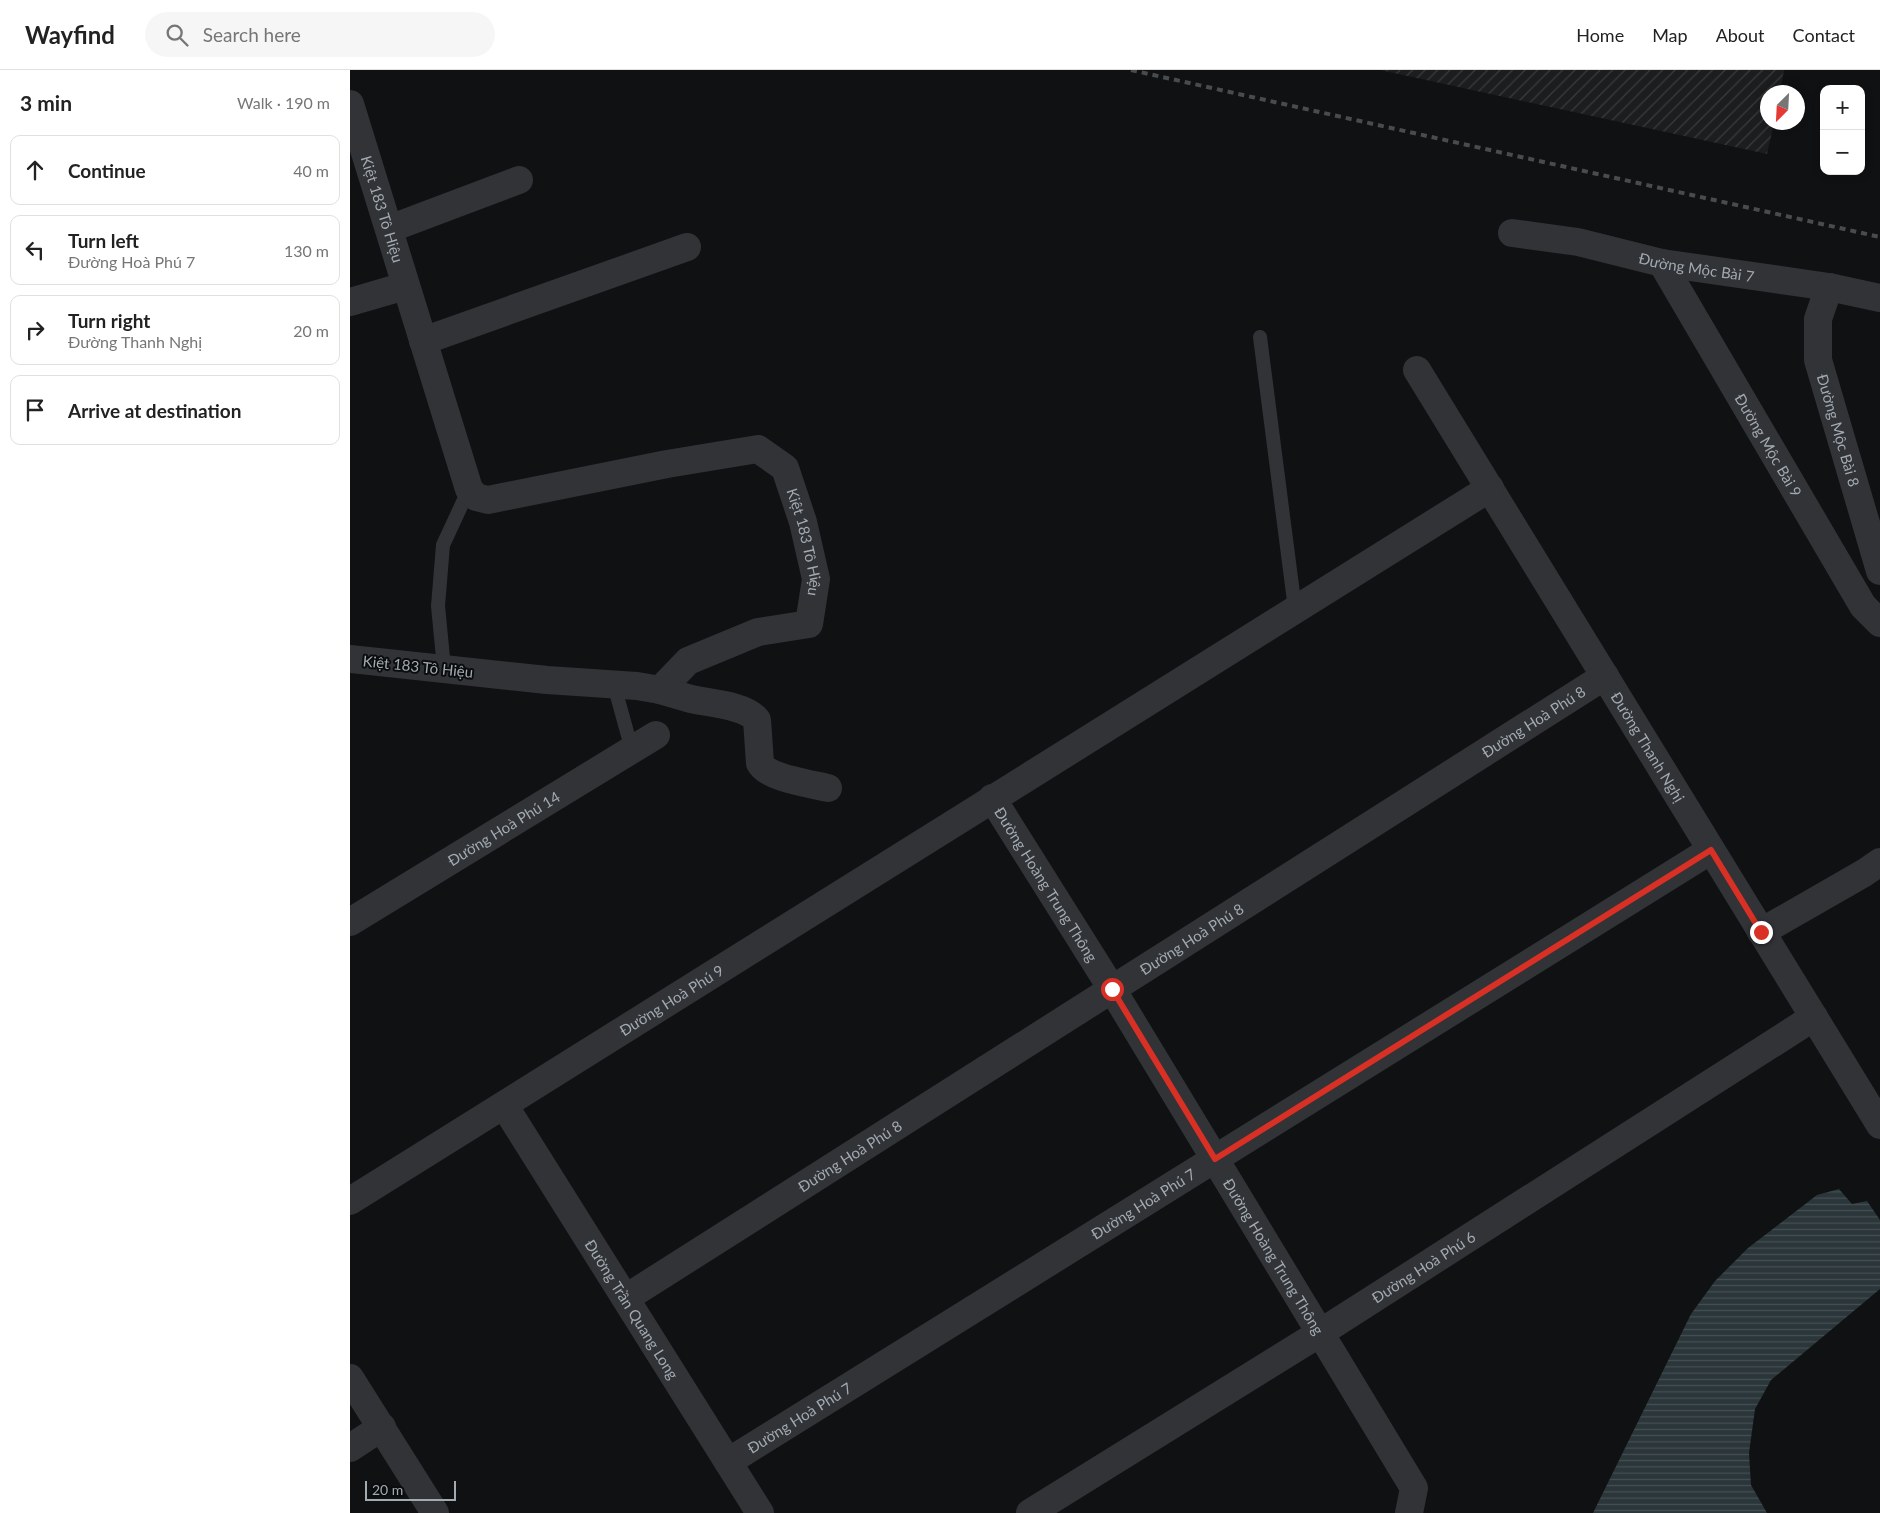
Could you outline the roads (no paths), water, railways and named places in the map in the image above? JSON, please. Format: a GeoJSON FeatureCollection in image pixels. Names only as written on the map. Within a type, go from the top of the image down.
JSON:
{"type":"FeatureCollection","features":[{"type":"Feature","properties":{"kind":"street","name":"Kiệt 183 Tô Hiệu"},"geometry":{"type":"LineString","coordinates":[[350,104],[469,489],[476,498],[488,500],[657,466],[758,449],[785,468],[803,522],[816,579],[809,624],[758,632],[688,661],[660,690],[350,659]]}},
{"type":"Feature","properties":{"kind":"street"},"geometry":{"type":"LineString","coordinates":[[388,229],[519,180]]}},
{"type":"Feature","properties":{"kind":"street","name":"Đường Mộc Bài 7"},"geometry":{"type":"LineString","coordinates":[[1512,233],[1578,242],[1662,262],[1829,287],[1880,298]]}},
{"type":"Feature","properties":{"kind":"street"},"geometry":{"type":"LineString","coordinates":[[423,342],[687,247]]}},
{"type":"Feature","properties":{"kind":"street","name":"Đường Mộc Bài 9"},"geometry":{"type":"LineString","coordinates":[[1662,262],[1863,606],[1880,623]]}},
{"type":"Feature","properties":{"kind":"street"},"geometry":{"type":"LineString","coordinates":[[350,302],[405,286]]}},
{"type":"Feature","properties":{"kind":"street","name":"Đường Mộc Bài 8"},"geometry":{"type":"LineString","coordinates":[[1829,287],[1818,319],[1818,360],[1880,571]]}},
{"type":"Feature","properties":{"kind":"street","name":"Đường Thanh Nghị"},"geometry":{"type":"LineString","coordinates":[[1418,370],[1880,1125]]}},
{"type":"Feature","properties":{"kind":"street","name":"Đường Hoà Phú 9"},"geometry":{"type":"LineString","coordinates":[[350,1201],[1490,488]]}},
{"type":"Feature","properties":{"kind":"street","name":"Đường Hoà Phú 8"},"geometry":{"type":"LineString","coordinates":[[626,1298],[1605,676]]}},
{"type":"Feature","properties":{"kind":"street"},"geometry":{"type":"LineString","coordinates":[[660,690],[722,705],[753,715],[758,720],[760,762],[763,768],[773,774],[828,788]]}},
{"type":"Feature","properties":{"kind":"street","name":"Đường Hoà Phú 14"},"geometry":{"type":"LineString","coordinates":[[350,922],[656,735]]}},
{"type":"Feature","properties":{"kind":"street","name":"Đường Hoàng Trung Thông"},"geometry":{"type":"LineString","coordinates":[[992,798],[1112,989],[1414,1488],[1409,1513]]}},
{"type":"Feature","properties":{"kind":"street","name":"Đường Hoà Phú 7"},"geometry":{"type":"LineString","coordinates":[[728,1462],[1711,850]]}},
{"type":"Feature","properties":{"kind":"street"},"geometry":{"type":"LineString","coordinates":[[1761,932],[1880,862]]}},
{"type":"Feature","properties":{"kind":"street","name":"Đường Hoà Phú 6"},"geometry":{"type":"LineString","coordinates":[[1030,1513],[1320,1333],[1814,1017]]}},
{"type":"Feature","properties":{"kind":"street","name":"Đường Trần Quang Long"},"geometry":{"type":"LineString","coordinates":[[504,1104],[760,1513]]}},
{"type":"Feature","properties":{"kind":"street"},"geometry":{"type":"LineString","coordinates":[[350,1378],[435,1513]]}},
{"type":"Feature","properties":{"kind":"street"},"geometry":{"type":"LineString","coordinates":[[350,1448],[382,1427]]}},
{"type":"Feature","properties":{"kind":"lane"},"geometry":{"type":"LineString","coordinates":[[1260,337],[1295,610]]}},
{"type":"Feature","properties":{"kind":"lane"},"geometry":{"type":"LineString","coordinates":[[444,668],[438,606],[443,545],[469,489]]}},
{"type":"Feature","properties":{"kind":"lane"},"geometry":{"type":"LineString","coordinates":[[614,684],[632,750]]}},
{"type":"Feature","properties":{"kind":"railway"},"geometry":{"type":"LineString","coordinates":[[1131,70],[1880,237]]}}]}
